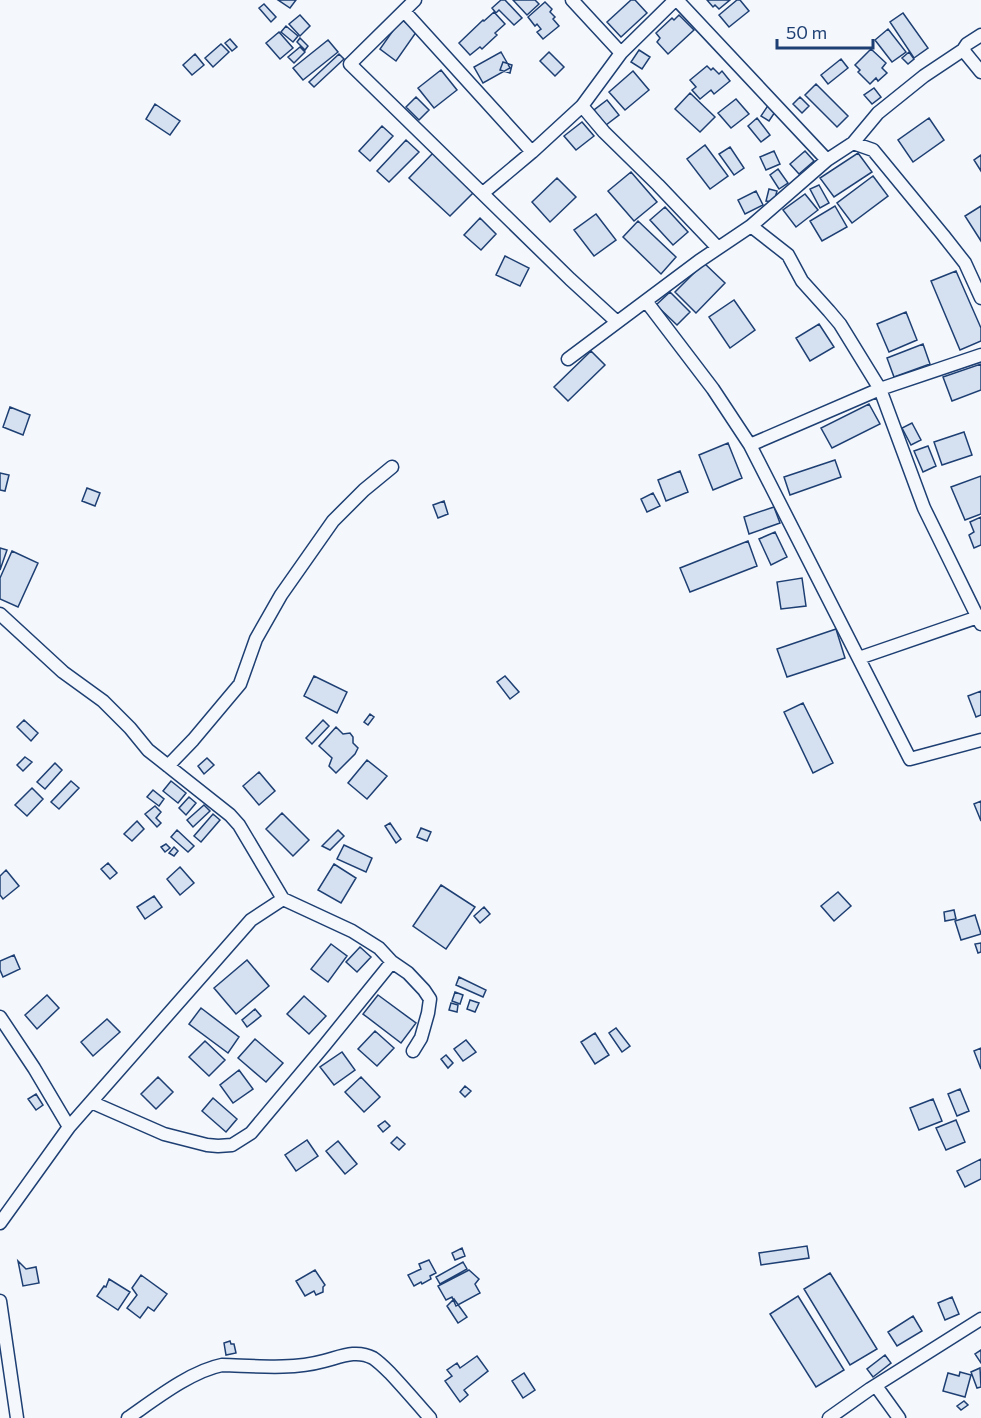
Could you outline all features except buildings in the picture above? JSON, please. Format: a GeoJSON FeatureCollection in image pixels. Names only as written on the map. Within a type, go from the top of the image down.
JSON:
{"type":"FeatureCollection","features":[{"type":"Feature","properties":{"kind":"street"},"geometry":{"type":"LineString","coordinates":[[415,0],[350,64],[617,322]]}},
{"type":"Feature","properties":{"kind":"street"},"geometry":{"type":"LineString","coordinates":[[572,0],[621,53]]}},
{"type":"Feature","properties":{"kind":"street"},"geometry":{"type":"LineString","coordinates":[[483,193],[582,106],[621,53],[676,0],[827,160]]}},
{"type":"Feature","properties":{"kind":"street"},"geometry":{"type":"LineString","coordinates":[[404,11],[532,152]]}},
{"type":"Feature","properties":{"kind":"street"},"geometry":{"type":"LineString","coordinates":[[568,359],[751,226],[827,160],[853,143],[878,113],[981,35]]}},
{"type":"Feature","properties":{"kind":"street"},"geometry":{"type":"LineString","coordinates":[[963,50],[981,72]]}},
{"type":"Feature","properties":{"kind":"street"},"geometry":{"type":"LineString","coordinates":[[582,106],[604,132],[718,248]]}},
{"type":"Feature","properties":{"kind":"street"},"geometry":{"type":"LineString","coordinates":[[853,143],[873,150],[936,226],[964,263],[981,298]]}},
{"type":"Feature","properties":{"kind":"street"},"geometry":{"type":"LineString","coordinates":[[751,226],[788,255],[802,281],[840,324],[880,389],[924,507],[980,619],[859,658]]}},
{"type":"Feature","properties":{"kind":"street"},"geometry":{"type":"LineString","coordinates":[[646,301],[713,389],[750,445],[910,759],[981,740]]}},
{"type":"Feature","properties":{"kind":"street"},"geometry":{"type":"LineString","coordinates":[[750,445],[880,389],[981,355]]}},
{"type":"Feature","properties":{"kind":"street"},"geometry":{"type":"LineString","coordinates":[[168,766],[240,684],[256,639],[281,595],[333,521],[364,490],[392,467]]}},
{"type":"Feature","properties":{"kind":"street"},"geometry":{"type":"LineString","coordinates":[[0,614],[63,672],[103,701],[148,750],[230,814],[239,825],[283,899],[352,931],[379,948],[392,962],[408,973],[430,999],[421,1038],[413,1051]]}},
{"type":"Feature","properties":{"kind":"street"},"geometry":{"type":"LineString","coordinates":[[0,1223],[69,1127],[251,920],[283,899]]}},
{"type":"Feature","properties":{"kind":"street"},"geometry":{"type":"LineString","coordinates":[[91,1102],[164,1134],[207,1145],[232,1145],[251,1133],[392,962]]}},
{"type":"Feature","properties":{"kind":"street"},"geometry":{"type":"LineString","coordinates":[[0,1017],[69,1127]]}},
{"type":"Feature","properties":{"kind":"street"},"geometry":{"type":"LineString","coordinates":[[0,1301],[17,1418]]}},
{"type":"Feature","properties":{"kind":"street"},"geometry":{"type":"LineString","coordinates":[[829,1418],[981,1319]]}},
{"type":"Feature","properties":{"kind":"street"},"geometry":{"type":"LineString","coordinates":[[128,1418],[184,1381],[214,1367],[222,1365],[283,1367],[305,1365],[354,1353],[374,1358],[402,1385],[430,1418]]}},
{"type":"Feature","properties":{"kind":"street"},"geometry":{"type":"LineString","coordinates":[[876,1386],[898,1418]]}}]}
